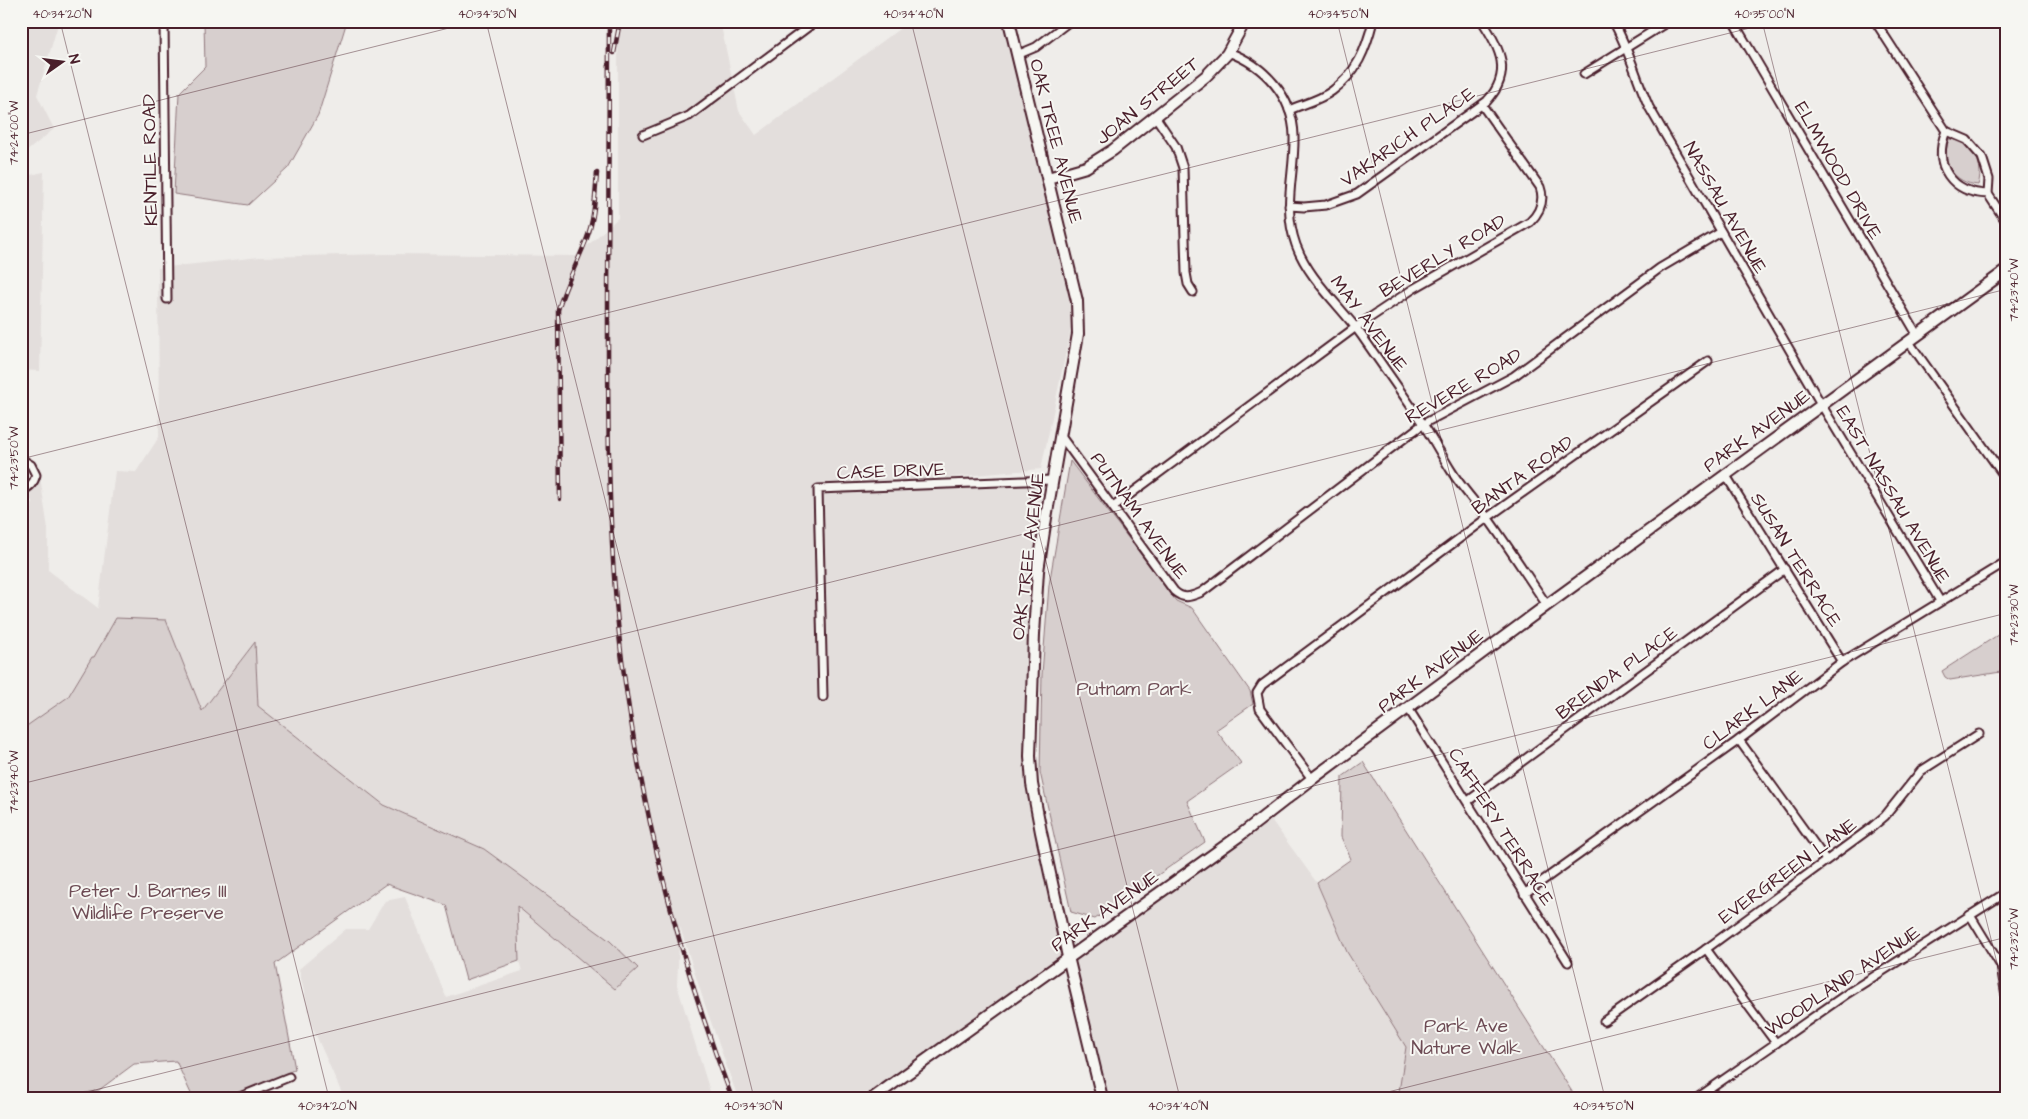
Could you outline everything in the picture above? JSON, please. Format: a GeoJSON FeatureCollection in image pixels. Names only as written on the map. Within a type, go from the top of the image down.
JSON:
{"type":"FeatureCollection","features":[{"type":"Feature","properties":{"kind":"street","name":"KENTILE ROAD"},"geometry":{"type":"LineString","coordinates":[[164,21],[167,299]]}},
{"type":"Feature","properties":{"kind":"street"},"geometry":{"type":"LineString","coordinates":[[643,136],[689,116],[816,21]]}},
{"type":"Feature","properties":{"kind":"street","name":"OAK TREE AVENUE"},"geometry":{"type":"LineString","coordinates":[[1009,21],[1075,287],[1078,314],[1077,342],[1052,480],[1036,596],[1030,756],[1032,784],[1068,957],[1102,1098]]}},
{"type":"Feature","properties":{"kind":"street"},"geometry":{"type":"LineString","coordinates":[[1017,55],[1036,47],[1070,21]]}},
{"type":"Feature","properties":{"kind":"street","name":"JOAN STREET"},"geometry":{"type":"LineString","coordinates":[[1048,178],[1086,167],[1101,160],[1206,76],[1228,52],[1246,21]]}},
{"type":"Feature","properties":{"kind":"street"},"geometry":{"type":"LineString","coordinates":[[1289,110],[1325,96],[1340,84],[1364,54],[1373,21]]}},
{"type":"Feature","properties":{"kind":"street","name":"VAKARICH PLACE"},"geometry":{"type":"LineString","coordinates":[[1288,206],[1326,205],[1357,194],[1482,105],[1496,88],[1502,69],[1499,49],[1482,21]]}},
{"type":"Feature","properties":{"kind":"street","name":"NASSAU AVENUE"},"geometry":{"type":"LineString","coordinates":[[1613,21],[1627,47],[1637,81],[1649,107],[1821,404]]}},
{"type":"Feature","properties":{"kind":"street"},"geometry":{"type":"LineString","coordinates":[[1584,74],[1669,21]]}},
{"type":"Feature","properties":{"kind":"street","name":"ELMWOOD DRIVE"},"geometry":{"type":"LineString","coordinates":[[1733,21],[1914,339],[2007,480]]}},
{"type":"Feature","properties":{"kind":"street"},"geometry":{"type":"LineString","coordinates":[[1875,21],[1946,131],[1967,140],[1982,157],[1989,179],[1988,194],[2007,223]]}},
{"type":"Feature","properties":{"kind":"street","name":"MAY AVENUE"},"geometry":{"type":"LineString","coordinates":[[1228,52],[1262,70],[1280,92],[1289,110],[1294,137],[1288,206],[1293,234],[1302,257],[1311,272],[1356,327],[1423,424],[1452,472],[1487,518],[1547,605]]}},
{"type":"Feature","properties":{"kind":"street","name":"BEVERLY ROAD"},"geometry":{"type":"LineString","coordinates":[[1113,507],[1356,327],[1412,289],[1530,222],[1537,216],[1542,202],[1540,187],[1482,105]]}},
{"type":"Feature","properties":{"kind":"street"},"geometry":{"type":"LineString","coordinates":[[1155,116],[1176,147],[1181,158],[1184,180],[1186,273],[1188,284],[1193,292]]}},
{"type":"Feature","properties":{"kind":"street"},"geometry":{"type":"LineString","coordinates":[[1946,131],[1943,139],[1942,157],[1948,174],[1953,181],[1968,191],[1988,194]]}},
{"type":"Feature","properties":{"kind":"street","name":"REVERE ROAD"},"geometry":{"type":"LineString","coordinates":[[1202,592],[1423,424],[1468,398],[1514,376],[1660,268],[1721,232]]}},
{"type":"Feature","properties":{"kind":"street","name":"PARK AVENUE"},"geometry":{"type":"LineString","coordinates":[[873,1098],[1239,836],[1312,779],[1547,605],[2007,270]]}},
{"type":"Feature","properties":{"kind":"street","name":"BANTA ROAD"},"geometry":{"type":"LineString","coordinates":[[1312,779],[1260,708],[1257,693],[1262,685],[1487,518],[1708,361]]}},
{"type":"Feature","properties":{"kind":"street","name":"EAST NASSAU AVENUE"},"geometry":{"type":"LineString","coordinates":[[1821,404],[1940,600]]}},
{"type":"Feature","properties":{"kind":"street","name":"PUTNAM AVENUE"},"geometry":{"type":"LineString","coordinates":[[1060,434],[1174,591],[1186,598],[1202,592]]}},
{"type":"Feature","properties":{"kind":"street"},"geometry":{"type":"LineString","coordinates":[[21,459],[31,465],[36,475],[34,482],[27,489],[21,490]]}},
{"type":"Feature","properties":{"kind":"street","name":"SUSAN TERRACE"},"geometry":{"type":"LineString","coordinates":[[1725,474],[1842,662]]}},
{"type":"Feature","properties":{"kind":"street","name":"CASE DRIVE"},"geometry":{"type":"LineString","coordinates":[[823,697],[818,489],[1052,480]]}},
{"type":"Feature","properties":{"kind":"street","name":"CLARK LANE"},"geometry":{"type":"LineString","coordinates":[[1524,894],[1739,740],[1842,662],[1940,600],[2007,561]]}},
{"type":"Feature","properties":{"kind":"street","name":"BRENDA PLACE"},"geometry":{"type":"LineString","coordinates":[[1468,801],[1784,569]]}},
{"type":"Feature","properties":{"kind":"street","name":"CAFFERY TERRACE"},"geometry":{"type":"LineString","coordinates":[[1408,708],[1568,962]]}},
{"type":"Feature","properties":{"kind":"street","name":"EVERGREEN LANE"},"geometry":{"type":"LineString","coordinates":[[1604,1021],[1706,949],[1886,816],[1921,772],[1978,734]]}},
{"type":"Feature","properties":{"kind":"street"},"geometry":{"type":"LineString","coordinates":[[1739,740],[1826,860]]}},
{"type":"Feature","properties":{"kind":"street","name":"WOODLAND AVENUE"},"geometry":{"type":"LineString","coordinates":[[1697,1098],[1848,993],[2007,892]]}},
{"type":"Feature","properties":{"kind":"street"},"geometry":{"type":"LineString","coordinates":[[1970,915],[2000,966],[2007,1002]]}},
{"type":"Feature","properties":{"kind":"street"},"geometry":{"type":"LineString","coordinates":[[1706,949],[1776,1043]]}},
{"type":"Feature","properties":{"kind":"street"},"geometry":{"type":"LineString","coordinates":[[237,1098],[289,1077]]}},
{"type":"Feature","properties":{"kind":"shaded area"},"geometry":{"type":"Polygon","coordinates":[[[21,21],[59,21],[37,95],[54,129],[21,156],[21,21]]]}},
{"type":"Feature","properties":{"kind":"shaded area"},"geometry":{"type":"Polygon","coordinates":[[[618,21],[720,21],[739,111],[756,135],[910,21],[1005,21],[1075,310],[1041,469],[847,487],[1052,480],[1046,518],[1030,756],[1068,957],[1267,814],[1317,883],[1347,952],[1407,1047],[1398,1098],[1102,1098],[1068,958],[873,1098],[738,1098],[680,927],[677,985],[712,1098],[344,1098],[311,1024],[299,969],[346,929],[368,929],[385,901],[405,897],[446,997],[522,971],[519,961],[516,905],[615,989],[638,968],[484,849],[384,805],[258,706],[255,642],[202,711],[166,620],[48,713],[21,730],[21,537],[28,541],[32,501],[21,496],[21,452],[38,464],[48,529],[48,570],[98,608],[115,471],[136,472],[159,437],[158,268],[260,257],[386,254],[576,256],[618,218],[618,21]]]}},
{"type":"Feature","properties":{"kind":"shaded area"},"geometry":{"type":"Polygon","coordinates":[[[44,172],[40,371],[21,370],[21,177],[44,172]]]}},
{"type":"Feature","properties":{"kind":"green space"},"geometry":{"type":"Polygon","coordinates":[[[204,21],[347,21],[318,115],[288,168],[248,205],[174,194],[179,93],[205,67],[204,21]]]}},
{"type":"Feature","properties":{"kind":"green space"},"geometry":{"type":"Polygon","coordinates":[[[1949,139],[1964,144],[1975,154],[1980,169],[1978,185],[1962,180],[1951,170],[1946,156],[1949,139]]]}},
{"type":"Feature","properties":{"kind":"green space","name":"Putnam Park"},"geometry":{"type":"Polygon","coordinates":[[[1070,461],[1176,601],[1192,608],[1250,691],[1253,704],[1216,730],[1241,763],[1187,801],[1205,842],[1095,919],[1071,912],[1040,772],[1042,674],[1049,585],[1070,461]]]}},
{"type":"Feature","properties":{"kind":"green space","name":"Peter J. Barnes III Wildlife Preserve"},"geometry":{"type":"Polygon","coordinates":[[[116,618],[166,620],[202,711],[255,642],[258,706],[384,805],[484,849],[610,941],[638,968],[615,989],[517,906],[519,961],[466,980],[446,905],[386,884],[275,964],[295,1069],[240,1098],[230,1098],[228,1092],[214,1098],[193,1098],[176,1061],[134,1064],[99,1090],[65,1098],[21,1098],[21,730],[68,697],[116,618]]]}},
{"type":"Feature","properties":{"kind":"green space"},"geometry":{"type":"Polygon","coordinates":[[[2007,629],[2007,671],[1950,680],[1945,677],[1942,671],[2007,629]]]}},
{"type":"Feature","properties":{"kind":"green space","name":"Park Ave Nature Walk"},"geometry":{"type":"Polygon","coordinates":[[[1363,762],[1576,1098],[1398,1098],[1406,1047],[1347,952],[1317,883],[1351,859],[1341,837],[1342,777],[1363,762]]]}},
{"type":"Feature","properties":{"kind":"railway"},"geometry":{"type":"LineString","coordinates":[[609,21],[609,443],[613,569],[621,652],[639,765],[663,878],[694,989],[732,1098]]}},
{"type":"Feature","properties":{"kind":"railway"},"geometry":{"type":"LineString","coordinates":[[614,53],[620,21]]}},
{"type":"Feature","properties":{"kind":"railway"},"geometry":{"type":"LineString","coordinates":[[560,499],[558,310],[590,230],[597,173]]}}]}
